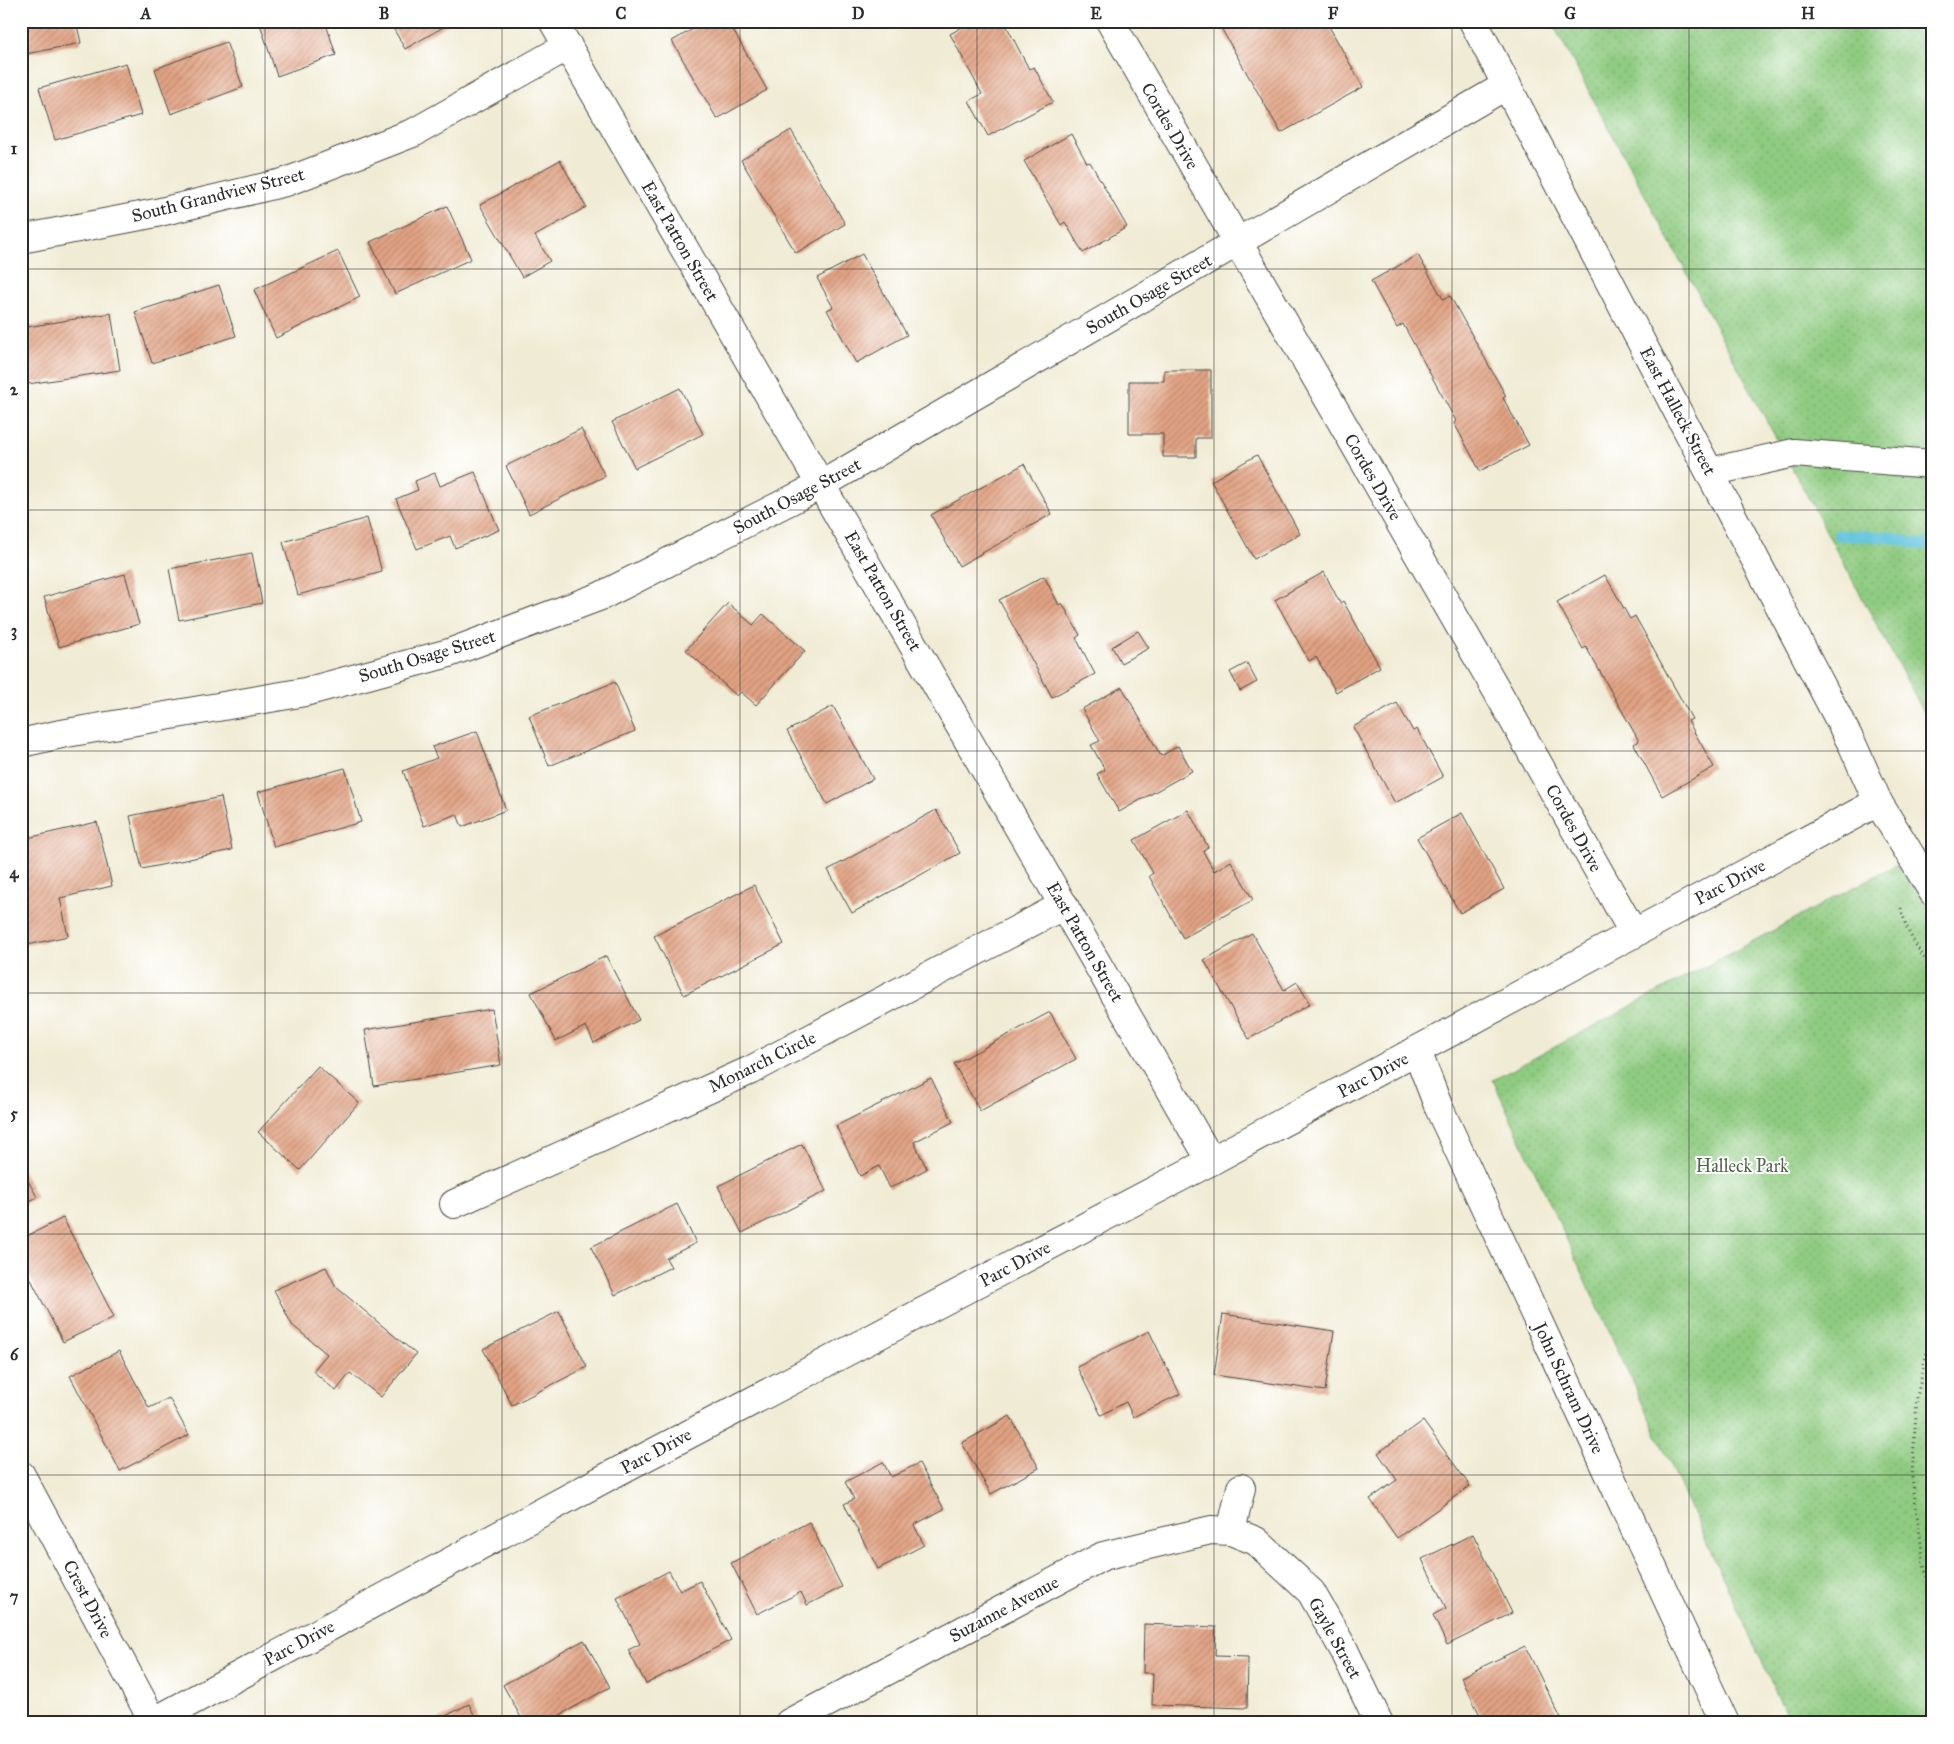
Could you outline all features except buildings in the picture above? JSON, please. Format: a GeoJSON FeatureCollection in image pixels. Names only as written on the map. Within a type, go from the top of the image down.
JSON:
{"type":"FeatureCollection","features":[{"type":"Feature","properties":{"kind":"street","name":"East Patton Street"},"geometry":{"type":"LineString","coordinates":[[553,21],[1211,1162]]}},
{"type":"Feature","properties":{"kind":"street","name":"Cordes Drive"},"geometry":{"type":"LineString","coordinates":[[1110,21],[1486,672],[1634,934]]}},
{"type":"Feature","properties":{"kind":"street","name":"East Halleck Street"},"geometry":{"type":"LineString","coordinates":[[1473,21],[1854,746],[1878,802],[1933,892]]}},
{"type":"Feature","properties":{"kind":"street","name":"South Grandview Street"},"geometry":{"type":"LineString","coordinates":[[21,238],[156,214],[286,182],[415,132],[568,46]]}},
{"type":"Feature","properties":{"kind":"street","name":"South Osage Street"},"geometry":{"type":"LineString","coordinates":[[21,743],[61,734],[305,692],[449,652],[602,596],[821,485],[1507,85]]}},
{"type":"Feature","properties":{"kind":"street"},"geometry":{"type":"LineString","coordinates":[[1710,472],[1794,453],[1933,464]]}},
{"type":"Feature","properties":{"kind":"street","name":"Parc Drive"},"geometry":{"type":"LineString","coordinates":[[153,1722],[611,1475],[1211,1162],[1878,802]]}},
{"type":"Feature","properties":{"kind":"street","name":"Monarch Circle"},"geometry":{"type":"LineString","coordinates":[[454,1204],[751,1070],[1064,905]]}},
{"type":"Feature","properties":{"kind":"street","name":"John Schram Drive"},"geometry":{"type":"LineString","coordinates":[[1417,1051],[1439,1108],[1725,1723]]}},
{"type":"Feature","properties":{"kind":"street","name":"Crest Drive"},"geometry":{"type":"LineString","coordinates":[[21,1475],[153,1722]]}},
{"type":"Feature","properties":{"kind":"street"},"geometry":{"type":"LineString","coordinates":[[1231,1531],[1241,1488]]}},
{"type":"Feature","properties":{"kind":"street","name":"Suzanne Avenue"},"geometry":{"type":"LineString","coordinates":[[789,1723],[1103,1556],[1211,1530],[1231,1531]]}},
{"type":"Feature","properties":{"kind":"street","name":"Gayle Street"},"geometry":{"type":"LineString","coordinates":[[1231,1531],[1256,1541],[1311,1592],[1344,1650],[1379,1723]]}},
{"type":"Feature","properties":{"kind":"path"},"geometry":{"type":"LineString","coordinates":[[1933,1324],[1917,1397],[1912,1477],[1924,1565],[1933,1601]]}},
{"type":"Feature","properties":{"kind":"green space"},"geometry":{"type":"Polygon","coordinates":[[[1551,21],[1933,21],[1933,729],[1551,21]]]}},
{"type":"Feature","properties":{"kind":"green space","name":"Halleck Park"},"geometry":{"type":"Polygon","coordinates":[[[1933,845],[1933,1723],[1790,1723],[1493,1080],[1933,845]]]}},
{"type":"Feature","properties":{"kind":"waterway"},"geometry":{"type":"LineString","coordinates":[[1839,535],[1890,537],[1922,545],[1933,543]]}}]}
